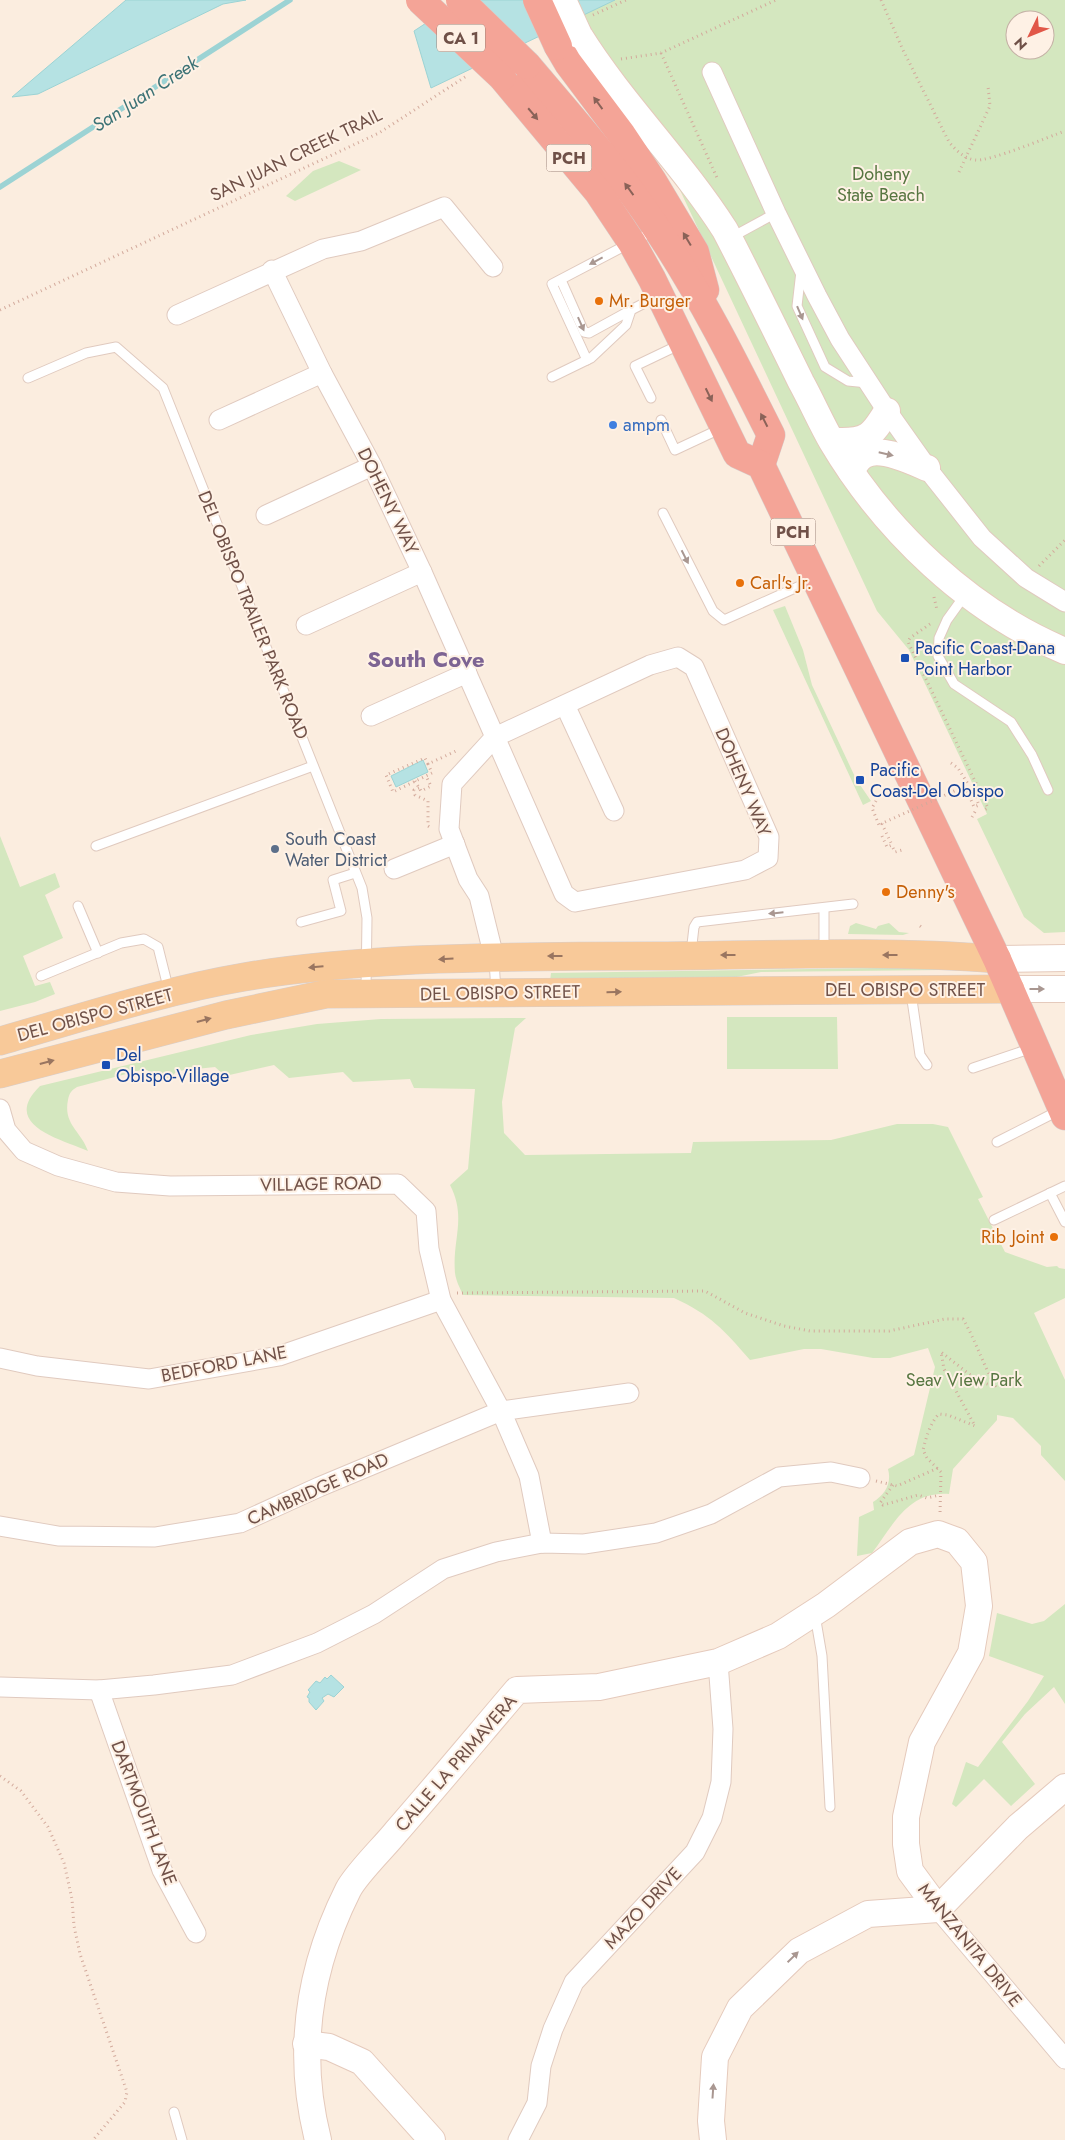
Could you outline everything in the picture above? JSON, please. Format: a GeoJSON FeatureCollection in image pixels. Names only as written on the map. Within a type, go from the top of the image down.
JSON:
{"type":"FeatureCollection","features":[{"type":"Feature","properties":{"kind":"highway","name":"CA 1"},"geometry":{"type":"LineString","coordinates":[[420,0],[502,77]]}},
{"type":"Feature","properties":{"kind":"highway","name":"CA 1"},"geometry":{"type":"LineString","coordinates":[[460,0],[527,65]]}},
{"type":"Feature","properties":{"kind":"highway"},"geometry":{"type":"LineString","coordinates":[[537,0],[576,33],[568,62],[627,143],[695,252],[712,318]]}},
{"type":"Feature","properties":{"kind":"highway","name":"PCH"},"geometry":{"type":"LineString","coordinates":[[527,65],[627,186],[657,229],[712,318],[771,435],[761,465]]}},
{"type":"Feature","properties":{"kind":"highway","name":"PCH"},"geometry":{"type":"LineString","coordinates":[[502,77],[598,192],[632,242],[660,295],[737,454],[761,465],[996,959],[1064,1113]]}},
{"type":"Feature","properties":{"kind":"main road","name":"DEL OBISPO STREET"},"geometry":{"type":"LineString","coordinates":[[0,1041],[170,994],[244,977],[301,968],[494,957],[939,955],[996,959]]}},
{"type":"Feature","properties":{"kind":"main road","name":"DEL OBISPO STREET"},"geometry":{"type":"LineString","coordinates":[[0,1074],[254,1008],[326,994],[1010,989]]}},
{"type":"Feature","properties":{"kind":"street"},"geometry":{"type":"LineString","coordinates":[[563,0],[576,33],[707,202],[729,238],[832,441],[850,471],[896,528],[940,570],[967,592],[1036,639],[1065,651]]}},
{"type":"Feature","properties":{"kind":"street"},"geometry":{"type":"LineString","coordinates":[[712,72],[802,266],[840,339],[887,411],[963,516],[1000,556],[1026,578],[1065,602]]}},
{"type":"Feature","properties":{"kind":"street"},"geometry":{"type":"LineString","coordinates":[[177,314],[272,270],[323,249],[361,241],[444,207],[493,267]]}},
{"type":"Feature","properties":{"kind":"street","name":"DOHENY WAY"},"geometry":{"type":"LineString","coordinates":[[272,270],[322,373],[372,466],[422,572],[466,673],[495,737],[564,894],[575,902],[745,870],[768,858],[769,837],[694,667],[678,657],[650,666],[495,737],[452,784],[449,828],[468,879],[479,896],[494,957]]}},
{"type":"Feature","properties":{"kind":"street"},"geometry":{"type":"LineString","coordinates":[[219,420],[322,373]]}},
{"type":"Feature","properties":{"kind":"street"},"geometry":{"type":"LineString","coordinates":[[832,441],[854,442],[866,438],[875,431],[887,411]]}},
{"type":"Feature","properties":{"kind":"street"},"geometry":{"type":"LineString","coordinates":[[850,471],[864,455],[878,452],[904,458],[927,468]]}},
{"type":"Feature","properties":{"kind":"street"},"geometry":{"type":"LineString","coordinates":[[266,515],[372,466]]}},
{"type":"Feature","properties":{"kind":"street"},"geometry":{"type":"LineString","coordinates":[[306,624],[422,572]]}},
{"type":"Feature","properties":{"kind":"street"},"geometry":{"type":"LineString","coordinates":[[371,716],[466,673]]}},
{"type":"Feature","properties":{"kind":"street"},"geometry":{"type":"LineString","coordinates":[[565,705],[614,811]]}},
{"type":"Feature","properties":{"kind":"street"},"geometry":{"type":"LineString","coordinates":[[394,869],[455,844]]}},
{"type":"Feature","properties":{"kind":"street"},"geometry":{"type":"LineString","coordinates":[[996,959],[1065,958]]}},
{"type":"Feature","properties":{"kind":"street"},"geometry":{"type":"LineString","coordinates":[[1010,989],[1065,989]]}},
{"type":"Feature","properties":{"kind":"street","name":"VILLAGE ROAD"},"geometry":{"type":"LineString","coordinates":[[0,1109],[6,1130],[24,1151],[58,1166],[116,1182],[170,1186],[398,1184],[426,1211],[429,1249],[440,1298],[501,1411],[529,1476],[542,1543]]}},
{"type":"Feature","properties":{"kind":"street","name":"BEDFORD LANE"},"geometry":{"type":"LineString","coordinates":[[0,1358],[38,1366],[149,1379],[279,1356],[440,1298]]}},
{"type":"Feature","properties":{"kind":"street","name":"CAMBRIDGE ROAD"},"geometry":{"type":"LineString","coordinates":[[0,1526],[58,1536],[155,1537],[240,1523],[319,1487],[501,1411],[629,1394]]}},
{"type":"Feature","properties":{"kind":"street"},"geometry":{"type":"LineString","coordinates":[[0,1688],[99,1690],[154,1686],[232,1675],[317,1643],[366,1618],[443,1570],[496,1552],[542,1543],[584,1544],[656,1534],[711,1514],[779,1477],[831,1472],[860,1478]]}},
{"type":"Feature","properties":{"kind":"street","name":"CALLE LA PRIMAVERA"},"geometry":{"type":"LineString","coordinates":[[318,2140],[307,2078],[306,2044],[308,2020],[320,1956],[349,1888],[517,1690],[599,1687],[718,1662],[778,1636],[815,1613],[910,1542],[938,1534],[949,1538]]}},
{"type":"Feature","properties":{"kind":"street","name":"MANZANITA DRIVE"},"geometry":{"type":"LineString","coordinates":[[949,1538],[974,1562],[979,1606],[971,1653],[922,1742],[906,1817],[906,1844],[910,1871],[938,1909],[1065,2059]]}},
{"type":"Feature","properties":{"kind":"street","name":"MAZO DRIVE"},"geometry":{"type":"LineString","coordinates":[[518,2140],[537,2103],[544,2057],[553,2028],[574,1982],[695,1852],[712,1818],[721,1782],[724,1729],[718,1662]]}},
{"type":"Feature","properties":{"kind":"street","name":"DARTMOUTH LANE"},"geometry":{"type":"LineString","coordinates":[[99,1690],[162,1870],[196,1933]]}},
{"type":"Feature","properties":{"kind":"street"},"geometry":{"type":"LineString","coordinates":[[713,2140],[711,2121],[715,2057],[740,2008],[799,1951],[868,1914],[938,1909],[1018,1827],[1065,1787]]}},
{"type":"Feature","properties":{"kind":"street"},"geometry":{"type":"LineString","coordinates":[[306,2044],[329,2047],[362,2062],[432,2140]]}},
{"type":"Feature","properties":{"kind":"lane"},"geometry":{"type":"LineString","coordinates":[[729,238],[776,213]]}},
{"type":"Feature","properties":{"kind":"lane"},"geometry":{"type":"LineString","coordinates":[[587,360],[552,284],[657,229]]}},
{"type":"Feature","properties":{"kind":"lane"},"geometry":{"type":"LineString","coordinates":[[802,266],[796,306],[825,367],[848,381],[871,384]]}},
{"type":"Feature","properties":{"kind":"lane"},"geometry":{"type":"LineString","coordinates":[[560,280],[584,332],[589,333],[660,295]]}},
{"type":"Feature","properties":{"kind":"lane"},"geometry":{"type":"LineString","coordinates":[[552,377],[587,360],[626,325],[631,310]]}},
{"type":"Feature","properties":{"kind":"lane"},"geometry":{"type":"LineString","coordinates":[[650,398],[635,366],[683,343]]}},
{"type":"Feature","properties":{"kind":"lane","name":"DEL OBISPO TRAILER PARK ROAD"},"geometry":{"type":"LineString","coordinates":[[28,378],[86,353],[116,347],[163,388],[362,888],[366,918],[366,994]]}},
{"type":"Feature","properties":{"kind":"lane"},"geometry":{"type":"LineString","coordinates":[[661,420],[675,450],[724,427]]}},
{"type":"Feature","properties":{"kind":"lane"},"geometry":{"type":"LineString","coordinates":[[663,513],[713,611],[724,620],[816,578]]}},
{"type":"Feature","properties":{"kind":"lane"},"geometry":{"type":"LineString","coordinates":[[967,592],[948,620],[939,638],[938,656],[954,684],[1011,722],[1032,755],[1048,790]]}},
{"type":"Feature","properties":{"kind":"lane"},"geometry":{"type":"LineString","coordinates":[[96,846],[313,766]]}},
{"type":"Feature","properties":{"kind":"lane"},"geometry":{"type":"LineString","coordinates":[[301,922],[342,911],[333,880],[355,872]]}},
{"type":"Feature","properties":{"kind":"lane"},"geometry":{"type":"LineString","coordinates":[[691,955],[694,927],[697,922],[853,904]]}},
{"type":"Feature","properties":{"kind":"lane"},"geometry":{"type":"LineString","coordinates":[[78,906],[98,953]]}},
{"type":"Feature","properties":{"kind":"lane"},"geometry":{"type":"LineString","coordinates":[[824,908],[824,955]]}},
{"type":"Feature","properties":{"kind":"lane"},"geometry":{"type":"LineString","coordinates":[[41,976],[122,943],[144,939],[158,947],[170,994]]}},
{"type":"Feature","properties":{"kind":"lane"},"geometry":{"type":"LineString","coordinates":[[494,957],[496,994]]}},
{"type":"Feature","properties":{"kind":"lane"},"geometry":{"type":"LineString","coordinates":[[910,990],[920,1055],[927,1065]]}},
{"type":"Feature","properties":{"kind":"lane"},"geometry":{"type":"LineString","coordinates":[[973,1068],[1035,1047]]}},
{"type":"Feature","properties":{"kind":"lane"},"geometry":{"type":"LineString","coordinates":[[997,1142],[1064,1113]]}},
{"type":"Feature","properties":{"kind":"lane"},"geometry":{"type":"LineString","coordinates":[[994,1220],[1065,1186]]}},
{"type":"Feature","properties":{"kind":"lane"},"geometry":{"type":"LineString","coordinates":[[1050,1193],[1065,1222]]}},
{"type":"Feature","properties":{"kind":"lane"},"geometry":{"type":"LineString","coordinates":[[815,1613],[822,1656],[830,1807]]}},
{"type":"Feature","properties":{"kind":"lane"},"geometry":{"type":"LineString","coordinates":[[174,2112],[182,2140]]}},
{"type":"Feature","properties":{"kind":"path"},"geometry":{"type":"LineString","coordinates":[[576,33],[626,0]]}},
{"type":"Feature","properties":{"kind":"path"},"geometry":{"type":"LineString","coordinates":[[603,69],[618,60],[632,56],[650,56],[661,53],[776,0]]}},
{"type":"Feature","properties":{"kind":"path"},"geometry":{"type":"LineString","coordinates":[[881,0],[903,50],[949,142],[959,153],[975,160],[989,158],[1065,130]]}},
{"type":"Feature","properties":{"kind":"path"},"geometry":{"type":"LineString","coordinates":[[661,53],[720,183]]}},
{"type":"Feature","properties":{"kind":"path","name":"SAN JUAN CREEK TRAIL"},"geometry":{"type":"LineString","coordinates":[[0,310],[379,133],[474,71]]}},
{"type":"Feature","properties":{"kind":"path"},"geometry":{"type":"LineString","coordinates":[[959,172],[990,106],[988,86]]}},
{"type":"Feature","properties":{"kind":"path"},"geometry":{"type":"LineString","coordinates":[[931,590],[937,602],[936,615]]}},
{"type":"Feature","properties":{"kind":"path"},"geometry":{"type":"LineString","coordinates":[[933,620],[908,641],[988,808],[984,810]]}},
{"type":"Feature","properties":{"kind":"path"},"geometry":{"type":"LineString","coordinates":[[428,764],[461,749]]}},
{"type":"Feature","properties":{"kind":"path"},"geometry":{"type":"LineString","coordinates":[[425,758],[428,764],[432,774],[393,792],[386,776],[425,758]]}},
{"type":"Feature","properties":{"kind":"path"},"geometry":{"type":"LineString","coordinates":[[876,801],[872,808],[879,825],[968,784],[951,763]]}},
{"type":"Feature","properties":{"kind":"path"},"geometry":{"type":"LineString","coordinates":[[415,781],[421,791],[431,786],[426,776]]}},
{"type":"Feature","properties":{"kind":"path"},"geometry":{"type":"LineString","coordinates":[[963,787],[974,807],[979,804],[974,793]]}},
{"type":"Feature","properties":{"kind":"path"},"geometry":{"type":"LineString","coordinates":[[419,788],[414,790],[415,795],[428,801],[428,826],[433,831]]}},
{"type":"Feature","properties":{"kind":"path"},"geometry":{"type":"LineString","coordinates":[[972,817],[976,810]]}},
{"type":"Feature","properties":{"kind":"path"},"geometry":{"type":"LineString","coordinates":[[882,836],[887,847],[892,845],[884,823]]}},
{"type":"Feature","properties":{"kind":"path"},"geometry":{"type":"LineString","coordinates":[[893,848],[896,852],[902,850]]}},
{"type":"Feature","properties":{"kind":"path"},"geometry":{"type":"LineString","coordinates":[[920,926],[924,929]]}},
{"type":"Feature","properties":{"kind":"path"},"geometry":{"type":"LineString","coordinates":[[440,1298],[705,1292],[745,1313],[784,1326],[810,1331],[889,1331],[945,1319],[963,1319],[975,1340],[985,1369],[996,1387],[978,1381],[940,1352],[944,1370],[975,1426],[948,1415],[940,1414],[935,1418],[922,1450],[930,1462],[941,1472],[940,1496],[949,1538]]}},
{"type":"Feature","properties":{"kind":"path"},"geometry":{"type":"LineString","coordinates":[[860,1478],[893,1485],[902,1484],[938,1468]]}},
{"type":"Feature","properties":{"kind":"path"},"geometry":{"type":"LineString","coordinates":[[893,1485],[880,1503],[883,1505],[918,1495],[927,1498],[940,1496]]}},
{"type":"Feature","properties":{"kind":"path"},"geometry":{"type":"LineString","coordinates":[[0,1776],[21,1791],[43,1820],[64,1863],[72,1899],[74,1926],[80,1954],[127,2092],[125,2102],[93,2140]]}},
{"type":"Feature","properties":{"kind":"green space","name":"Doheny State Beach"},"geometry":{"type":"Polygon","coordinates":[[[551,0],[1065,0],[1065,932],[1044,933],[1024,917],[977,819],[987,814],[909,650],[877,611],[672,173],[551,0]]]}},
{"type":"Feature","properties":{"kind":"green space"},"geometry":{"type":"Polygon","coordinates":[[[339,161],[361,170],[295,201],[286,196],[313,171],[339,161]]]}},
{"type":"Feature","properties":{"kind":"green space"},"geometry":{"type":"Polygon","coordinates":[[[785,606],[803,650],[812,685],[856,779],[871,801],[863,805],[773,610],[785,606]]]}},
{"type":"Feature","properties":{"kind":"green space"},"geometry":{"type":"Polygon","coordinates":[[[0,836],[20,887],[55,873],[60,887],[45,895],[63,938],[23,956],[35,986],[50,982],[55,994],[35,1002],[0,1011],[0,836]]]}},
{"type":"Feature","properties":{"kind":"green space"},"geometry":{"type":"Polygon","coordinates":[[[856,923],[876,929],[878,926],[889,923],[899,932],[909,933],[903,935],[848,934],[850,926],[856,923]]]}},
{"type":"Feature","properties":{"kind":"green space"},"geometry":{"type":"Polygon","coordinates":[[[942,967],[942,970],[761,972],[717,981],[550,982],[551,973],[942,967]]]}},
{"type":"Feature","properties":{"kind":"green space"},"geometry":{"type":"Polygon","coordinates":[[[727,1017],[837,1017],[838,1069],[727,1069],[727,1017]]]}},
{"type":"Feature","properties":{"kind":"green space","name":"Seav View Park"},"geometry":{"type":"Polygon","coordinates":[[[526,1018],[515,1028],[502,1102],[504,1133],[525,1155],[691,1153],[693,1142],[831,1140],[897,1124],[933,1124],[948,1127],[983,1197],[978,1199],[1005,1252],[1047,1267],[1057,1266],[1065,1269],[1065,1298],[1034,1313],[1065,1380],[1065,1481],[1041,1455],[1041,1446],[1013,1418],[997,1415],[997,1420],[953,1469],[949,1494],[935,1494],[912,1504],[895,1521],[872,1553],[857,1556],[859,1517],[874,1510],[873,1502],[881,1496],[888,1484],[888,1469],[914,1455],[935,1367],[928,1348],[890,1358],[873,1358],[821,1349],[804,1349],[750,1360],[716,1324],[687,1304],[674,1298],[463,1295],[455,1273],[458,1208],[450,1185],[468,1169],[475,1089],[414,1088],[410,1079],[353,1082],[343,1072],[289,1078],[274,1065],[225,1076],[215,1067],[177,1071],[171,1077],[162,1079],[145,1069],[77,1087],[71,1092],[68,1100],[68,1115],[88,1151],[38,1129],[30,1121],[27,1111],[29,1099],[40,1086],[251,1035],[317,1024],[381,1019],[526,1018]]]}},
{"type":"Feature","properties":{"kind":"green space"},"geometry":{"type":"Polygon","coordinates":[[[1065,1604],[1065,1704],[1054,1687],[1025,1714],[1002,1742],[1035,1784],[1011,1806],[984,1779],[956,1807],[952,1804],[966,1762],[978,1767],[1028,1701],[1044,1676],[989,1656],[997,1613],[1032,1624],[1044,1621],[1065,1604]]]}},
{"type":"Feature","properties":{"kind":"water"},"geometry":{"type":"Polygon","coordinates":[[[126,0],[246,0],[223,4],[38,94],[12,97],[126,0]]]}},
{"type":"Feature","properties":{"kind":"water"},"geometry":{"type":"Polygon","coordinates":[[[461,0],[615,0],[431,88],[414,31],[461,0]]]}},
{"type":"Feature","properties":{"kind":"water"},"geometry":{"type":"Polygon","coordinates":[[[423,760],[428,772],[396,787],[391,776],[423,760]]]}},
{"type":"Feature","properties":{"kind":"water"},"geometry":{"type":"Polygon","coordinates":[[[331,1675],[344,1687],[334,1697],[328,1694],[322,1698],[324,1701],[316,1710],[307,1697],[310,1692],[308,1690],[316,1681],[320,1683],[325,1677],[327,1679],[331,1675]]]}},
{"type":"Feature","properties":{"kind":"waterway","name":"San Juan Creek"},"geometry":{"type":"LineString","coordinates":[[0,187],[290,0]]}},
{"type":"Feature","properties":{"kind":"place","name":"Mr. Burger"},"geometry":{"type":"Point","coordinates":[599,301]}},
{"type":"Feature","properties":{"kind":"place","name":"ampm"},"geometry":{"type":"Point","coordinates":[613,425]}},
{"type":"Feature","properties":{"kind":"place","name":"Carl's Jr."},"geometry":{"type":"Point","coordinates":[740,583]}},
{"type":"Feature","properties":{"kind":"place","name":"Pacific Coast-Dana Point Harbor"},"geometry":{"type":"Point","coordinates":[905,658]}},
{"type":"Feature","properties":{"kind":"place","name":"Pacific Coast-Del Obispo"},"geometry":{"type":"Point","coordinates":[860,780]}},
{"type":"Feature","properties":{"kind":"place","name":"South Coast Water District"},"geometry":{"type":"Point","coordinates":[275,849]}},
{"type":"Feature","properties":{"kind":"place","name":"Denny's"},"geometry":{"type":"Point","coordinates":[886,892]}},
{"type":"Feature","properties":{"kind":"place","name":"Del Obispo-Village"},"geometry":{"type":"Point","coordinates":[106,1065]}},
{"type":"Feature","properties":{"kind":"place","name":"Rib Joint"},"geometry":{"type":"Point","coordinates":[1054,1237]}},
{"type":"Feature","properties":{"kind":"district","name":"South Cove"},"geometry":{"type":"Point","coordinates":[426,659]}}]}
